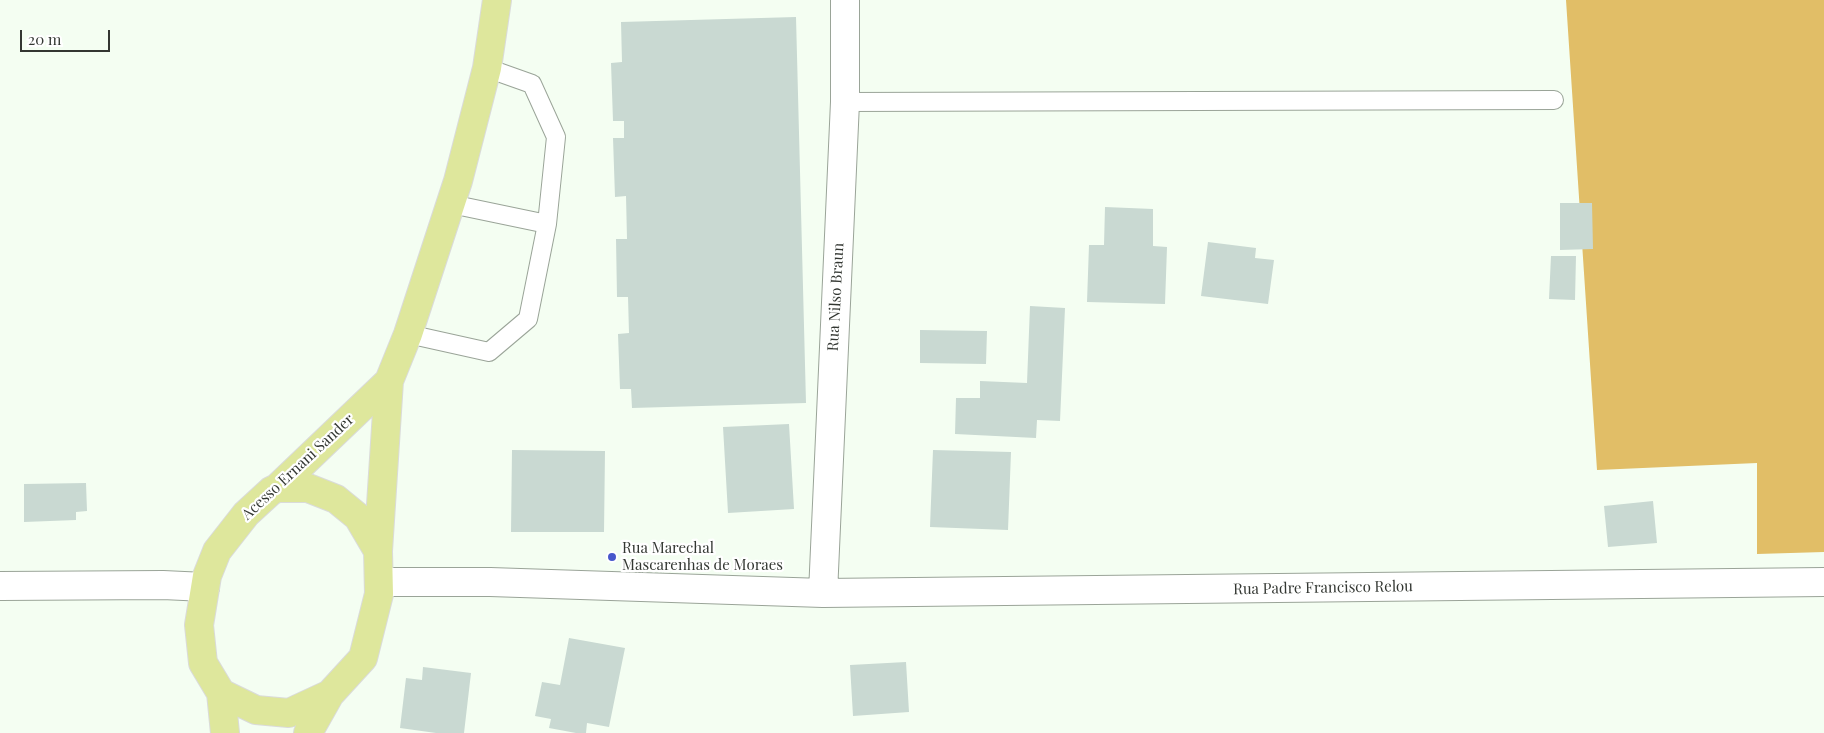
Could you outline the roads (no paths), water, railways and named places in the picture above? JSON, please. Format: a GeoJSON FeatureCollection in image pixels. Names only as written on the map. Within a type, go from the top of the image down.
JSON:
{"type":"FeatureCollection","features":[{"type":"Feature","properties":{"kind":"highway","name":"Acesso Ernani Sander"},"geometry":{"type":"LineString","coordinates":[[308,733],[330,694],[363,658],[379,594],[378,551],[389,381],[408,334],[451,204],[487,68],[497,0]]}},
{"type":"Feature","properties":{"kind":"highway","name":"Acesso Ernani Sander"},"geometry":{"type":"LineString","coordinates":[[225,733],[220,693],[203,663],[199,625],[207,576],[217,551],[246,514],[271,491],[277,488],[389,381]]}},
{"type":"Feature","properties":{"kind":"highway"},"geometry":{"type":"LineString","coordinates":[[277,488],[308,488],[336,499],[358,517],[378,551]]}},
{"type":"Feature","properties":{"kind":"highway"},"geometry":{"type":"LineString","coordinates":[[220,693],[256,710],[290,713],[330,694]]}},
{"type":"Feature","properties":{"kind":"street","name":"Rua Nilso Braun"},"geometry":{"type":"LineString","coordinates":[[823,593],[845,102],[845,0]]}},
{"type":"Feature","properties":{"kind":"street"},"geometry":{"type":"LineString","coordinates":[[379,582],[490,582],[823,593]]}},
{"type":"Feature","properties":{"kind":"street","name":"Rua Padre Francisco Relou"},"geometry":{"type":"LineString","coordinates":[[823,593],[1824,582]]}},
{"type":"Feature","properties":{"kind":"street"},"geometry":{"type":"LineString","coordinates":[[0,586],[163,585],[205,587]]}},
{"type":"Feature","properties":{"kind":"lane"},"geometry":{"type":"LineString","coordinates":[[408,334],[489,352],[528,319],[547,224],[556,137],[532,84],[487,68]]}},
{"type":"Feature","properties":{"kind":"lane"},"geometry":{"type":"LineString","coordinates":[[845,102],[1554,100]]}},
{"type":"Feature","properties":{"kind":"lane"},"geometry":{"type":"LineString","coordinates":[[451,204],[547,224]]}},
{"type":"Feature","properties":{"kind":"place","name":"Rua Marechal Mascarenhas de Moraes"},"geometry":{"type":"Point","coordinates":[612,557]}}]}
